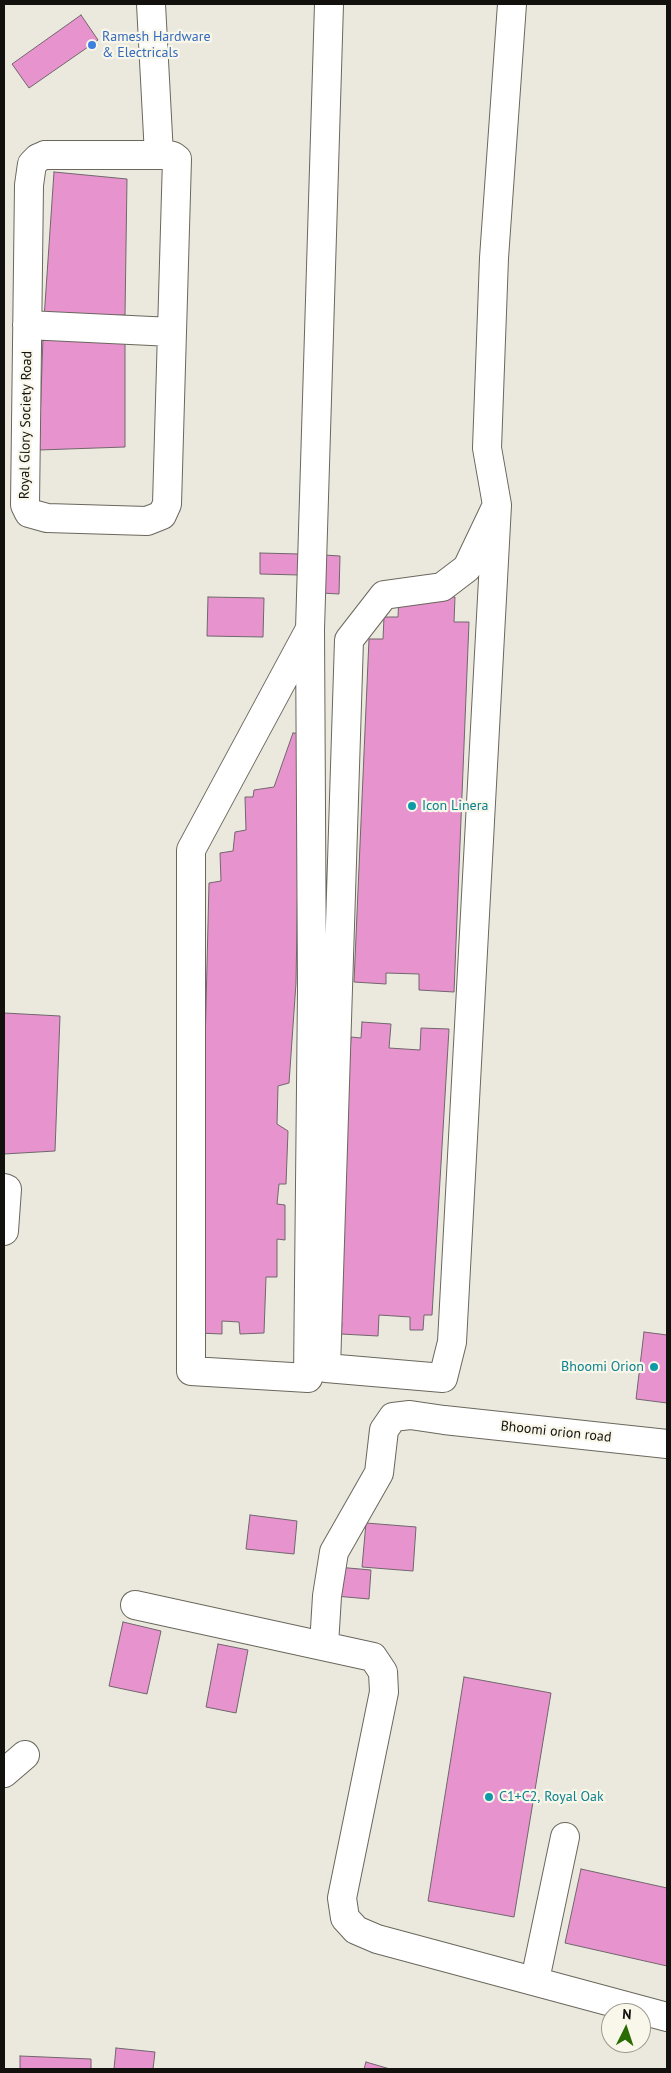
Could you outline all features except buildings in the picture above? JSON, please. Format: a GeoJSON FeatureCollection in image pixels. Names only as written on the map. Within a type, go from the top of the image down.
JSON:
{"type":"FeatureCollection","features":[{"type":"Feature","properties":{"kind":"street"},"geometry":{"type":"LineString","coordinates":[[151,4],[159,155]]}},
{"type":"Feature","properties":{"kind":"street"},"geometry":{"type":"LineString","coordinates":[[310,629],[191,850],[191,1371],[308,1378],[312,1008],[310,629],[329,4]]}},
{"type":"Feature","properties":{"kind":"street"},"geometry":{"type":"LineString","coordinates":[[497,505],[467,568],[442,587],[384,595],[349,640],[326,1368],[443,1378],[452,1342],[497,505],[487,448],[494,258],[512,4]]}},
{"type":"Feature","properties":{"kind":"street","name":"Royal Glory Society Road"},"geometry":{"type":"LineString","coordinates":[[45,155],[159,155],[173,156],[177,159],[178,166],[167,504],[162,514],[147,521],[47,518],[29,513],[25,505],[28,186],[32,164],[38,158],[45,155]]}},
{"type":"Feature","properties":{"kind":"street"},"geometry":{"type":"LineString","coordinates":[[27,325],[172,332]]}},
{"type":"Feature","properties":{"kind":"street"},"geometry":{"type":"LineString","coordinates":[[4,1188],[7,1188],[4,1231]]}},
{"type":"Feature","properties":{"kind":"street","name":"Bhoomi orion road"},"geometry":{"type":"LineString","coordinates":[[324,1645],[334,1552],[379,1473],[384,1430],[393,1417],[410,1415],[667,1444]]}},
{"type":"Feature","properties":{"kind":"street"},"geometry":{"type":"LineString","coordinates":[[135,1606],[373,1657],[383,1672],[384,1692],[342,1898],[345,1918],[356,1930],[377,1939],[667,2016]]}},
{"type":"Feature","properties":{"kind":"street"},"geometry":{"type":"LineString","coordinates":[[4,1774],[25,1755]]}},
{"type":"Feature","properties":{"kind":"street"},"geometry":{"type":"LineString","coordinates":[[535,1980],[565,1837]]}},
{"type":"Feature","properties":{"kind":"place","name":"Ramesh Hardware & Electricals"},"geometry":{"type":"Point","coordinates":[92,45]}},
{"type":"Feature","properties":{"kind":"place","name":"Icon Linera"},"geometry":{"type":"Point","coordinates":[412,806]}},
{"type":"Feature","properties":{"kind":"place","name":"Bhoomi Orion"},"geometry":{"type":"Point","coordinates":[654,1367]}},
{"type":"Feature","properties":{"kind":"place","name":"C1+C2, Royal Oak"},"geometry":{"type":"Point","coordinates":[489,1797]}}]}
